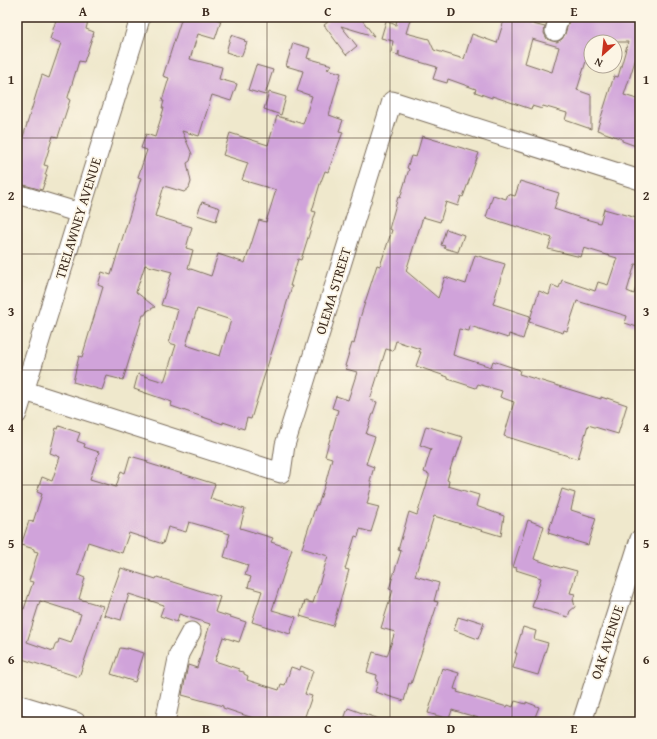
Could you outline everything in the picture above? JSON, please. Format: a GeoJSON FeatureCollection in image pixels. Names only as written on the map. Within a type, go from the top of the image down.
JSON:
{"type":"FeatureCollection","features":[{"type":"Feature","properties":{"kind":"street","name":"TRELAWNEY AVENUE"},"geometry":{"type":"LineString","coordinates":[[17,414],[139,22]]}},
{"type":"Feature","properties":{"kind":"street","name":"OLEMA STREET"},"geometry":{"type":"LineString","coordinates":[[25,391],[281,473],[285,445],[392,102],[640,180]]}},
{"type":"Feature","properties":{"kind":"street"},"geometry":{"type":"LineString","coordinates":[[17,194],[80,213]]}},
{"type":"Feature","properties":{"kind":"street","name":"OAK AVENUE"},"geometry":{"type":"LineString","coordinates":[[582,722],[640,539]]}},
{"type":"Feature","properties":{"kind":"street"},"geometry":{"type":"LineString","coordinates":[[165,722],[179,654],[191,632]]}},
{"type":"Feature","properties":{"kind":"street"},"geometry":{"type":"LineString","coordinates":[[17,704],[76,722]]}},
{"type":"Feature","properties":{"kind":"building"},"geometry":{"type":"Polygon","coordinates":[[[57,17],[89,17],[86,29],[94,32],[84,62],[79,61],[68,97],[70,100],[58,137],[53,136],[44,165],[48,166],[45,175],[47,175],[42,190],[17,183],[17,135],[23,137],[42,75],[49,78],[61,43],[50,39],[57,17]]]}},
{"type":"Feature","properties":{"kind":"building"},"geometry":{"type":"Polygon","coordinates":[[[182,17],[211,17],[221,21],[215,39],[198,34],[190,59],[222,67],[219,79],[237,84],[231,101],[212,95],[199,136],[182,131],[192,154],[190,161],[187,163],[191,182],[189,188],[184,192],[164,186],[155,216],[192,227],[186,248],[193,250],[188,268],[211,276],[218,254],[245,263],[259,220],[266,222],[276,190],[242,180],[248,163],[223,155],[230,133],[268,145],[277,116],[303,124],[312,96],[297,91],[303,71],[286,66],[293,43],[310,48],[307,58],[332,65],[327,69],[341,73],[329,115],[343,120],[339,131],[343,132],[328,172],[325,171],[320,184],[312,211],[316,212],[301,260],[298,259],[290,286],[292,286],[251,419],[247,418],[244,429],[223,422],[223,424],[171,406],[172,402],[134,389],[138,374],[164,382],[176,345],[169,343],[178,310],[161,305],[172,272],[145,265],[136,292],[155,307],[143,315],[123,380],[107,376],[102,390],[73,382],[79,356],[82,357],[103,287],[98,285],[102,272],[111,275],[141,178],[138,177],[147,150],[141,148],[146,134],[155,137],[164,108],[162,108],[164,101],[162,101],[169,78],[163,76],[182,17]],[[197,309],[186,345],[220,356],[231,320],[197,309]]]}},
{"type":"Feature","properties":{"kind":"building"},"geometry":{"type":"Polygon","coordinates":[[[322,17],[360,17],[374,36],[341,26],[357,46],[346,55],[324,25],[328,22],[322,21],[322,17]]]}},
{"type":"Feature","properties":{"kind":"building"},"geometry":{"type":"Polygon","coordinates":[[[397,17],[411,17],[406,33],[429,39],[434,50],[464,59],[472,34],[497,43],[505,17],[526,17],[534,20],[533,24],[545,27],[544,33],[547,39],[557,42],[562,39],[565,34],[570,17],[640,17],[640,59],[636,58],[624,95],[640,100],[640,134],[636,146],[597,130],[614,76],[618,77],[619,74],[623,74],[623,60],[628,42],[623,42],[623,34],[583,34],[583,71],[577,90],[591,95],[591,129],[565,120],[567,113],[543,106],[542,109],[532,106],[531,109],[475,92],[476,89],[448,79],[447,83],[433,79],[437,67],[399,56],[399,51],[398,55],[391,53],[393,41],[381,38],[386,21],[396,25],[397,17]],[[532,39],[525,63],[552,72],[559,47],[532,39]]]}},
{"type":"Feature","properties":{"kind":"building"},"geometry":{"type":"Polygon","coordinates":[[[231,35],[247,42],[241,57],[226,52],[231,35]]]}},
{"type":"Feature","properties":{"kind":"building"},"geometry":{"type":"Polygon","coordinates":[[[256,65],[273,70],[265,95],[248,90],[256,65]]]}},
{"type":"Feature","properties":{"kind":"building"},"geometry":{"type":"Polygon","coordinates":[[[269,92],[286,97],[281,115],[264,109],[269,92]]]}},
{"type":"Feature","properties":{"kind":"building"},"geometry":{"type":"Polygon","coordinates":[[[422,136],[479,153],[463,197],[461,196],[458,206],[446,202],[440,222],[423,217],[406,271],[438,298],[445,277],[466,284],[475,255],[505,264],[493,304],[530,316],[523,339],[509,334],[508,338],[470,326],[469,331],[459,329],[453,355],[491,367],[493,361],[520,370],[519,374],[601,399],[601,397],[607,398],[627,405],[618,434],[588,425],[578,459],[504,436],[514,402],[500,397],[502,391],[478,384],[476,388],[416,366],[421,352],[419,352],[420,349],[396,341],[393,351],[386,349],[370,400],[377,402],[366,434],[375,437],[366,464],[374,467],[370,481],[372,484],[367,504],[379,507],[371,532],[360,529],[358,537],[355,536],[345,569],[349,570],[333,626],[300,616],[305,601],[313,603],[328,556],[302,548],[316,505],[318,505],[326,481],[332,458],[325,456],[338,410],[332,408],[336,396],[348,400],[357,372],[346,369],[347,367],[345,366],[352,343],[354,344],[360,318],[377,265],[380,266],[392,230],[389,229],[398,197],[400,198],[409,169],[407,168],[411,156],[416,157],[422,136]]]}},
{"type":"Feature","properties":{"kind":"building"},"geometry":{"type":"Polygon","coordinates":[[[520,181],[559,193],[554,209],[575,216],[600,223],[604,209],[640,219],[640,265],[635,264],[627,291],[634,294],[637,284],[640,284],[640,328],[625,323],[627,316],[577,301],[567,331],[564,330],[563,333],[529,322],[539,291],[549,295],[552,285],[559,288],[562,280],[595,291],[598,282],[608,285],[617,258],[584,248],[581,257],[548,249],[552,238],[486,217],[493,195],[506,199],[508,194],[515,196],[520,181]]]}},
{"type":"Feature","properties":{"kind":"building"},"geometry":{"type":"Polygon","coordinates":[[[202,202],[220,208],[216,221],[197,215],[202,202]]]}},
{"type":"Feature","properties":{"kind":"building"},"geometry":{"type":"Polygon","coordinates":[[[446,229],[464,235],[458,252],[444,248],[445,246],[441,245],[446,229]]]}},
{"type":"Feature","properties":{"kind":"building"},"geometry":{"type":"Polygon","coordinates":[[[59,426],[80,433],[77,441],[85,444],[84,447],[99,452],[90,479],[116,487],[121,471],[125,473],[130,456],[148,461],[147,463],[215,484],[210,499],[245,509],[240,528],[273,538],[271,542],[292,549],[272,610],[296,617],[290,634],[252,622],[262,591],[248,587],[251,577],[245,575],[248,565],[224,557],[230,534],[189,522],[186,532],[168,527],[163,544],[129,533],[122,553],[88,542],[78,575],[85,578],[79,599],[103,606],[79,677],[22,659],[20,665],[17,664],[17,607],[24,609],[33,582],[29,581],[38,552],[34,551],[34,549],[21,545],[29,521],[33,522],[42,494],[37,492],[42,477],[52,481],[60,457],[50,453],[56,428],[58,429],[59,426]],[[40,601],[27,642],[53,651],[59,639],[71,643],[81,614],[40,601]]]}},
{"type":"Feature","properties":{"kind":"building"},"geometry":{"type":"Polygon","coordinates":[[[426,426],[463,437],[456,458],[454,457],[447,480],[449,481],[448,486],[479,495],[476,506],[504,516],[501,536],[434,516],[415,576],[439,583],[434,601],[438,602],[404,701],[375,692],[378,682],[376,681],[377,675],[367,672],[373,652],[387,656],[395,632],[381,628],[393,590],[389,589],[401,551],[398,550],[409,512],[417,515],[429,477],[429,474],[424,472],[431,449],[420,445],[426,426]]]}},
{"type":"Feature","properties":{"kind":"building"},"geometry":{"type":"Polygon","coordinates":[[[562,489],[575,493],[571,510],[596,518],[588,545],[548,533],[562,489]]]}},
{"type":"Feature","properties":{"kind":"building"},"geometry":{"type":"Polygon","coordinates":[[[528,520],[544,526],[534,559],[561,568],[577,571],[570,593],[575,594],[573,599],[575,607],[570,611],[568,617],[532,607],[541,578],[516,570],[517,568],[513,567],[528,520]]]}},
{"type":"Feature","properties":{"kind":"building"},"geometry":{"type":"Polygon","coordinates":[[[121,568],[156,579],[157,577],[220,597],[215,612],[246,622],[239,642],[223,637],[215,661],[239,669],[239,671],[244,672],[244,674],[248,676],[247,680],[279,690],[281,684],[285,685],[291,667],[300,670],[301,666],[313,671],[305,694],[312,696],[303,722],[273,722],[260,718],[259,720],[223,708],[223,706],[182,695],[188,665],[197,668],[210,624],[179,614],[177,622],[160,616],[164,605],[129,594],[121,620],[104,615],[121,568]]]}},
{"type":"Feature","properties":{"kind":"building"},"geometry":{"type":"Polygon","coordinates":[[[458,617],[468,620],[468,618],[484,623],[478,639],[454,630],[458,617]]]}},
{"type":"Feature","properties":{"kind":"building"},"geometry":{"type":"Polygon","coordinates":[[[523,627],[536,631],[534,639],[548,643],[538,675],[513,668],[517,653],[515,653],[523,627]]]}},
{"type":"Feature","properties":{"kind":"building"},"geometry":{"type":"Polygon","coordinates":[[[120,648],[127,648],[144,653],[135,682],[111,674],[120,648]]]}},
{"type":"Feature","properties":{"kind":"building"},"geometry":{"type":"Polygon","coordinates":[[[442,668],[459,673],[454,689],[458,690],[457,692],[507,707],[508,705],[513,707],[515,701],[526,704],[526,702],[539,707],[533,722],[492,722],[452,710],[449,719],[428,713],[442,668]]]}},
{"type":"Feature","properties":{"kind":"building"},"geometry":{"type":"Polygon","coordinates":[[[348,708],[382,720],[381,722],[343,722],[348,708]]]}}]}
